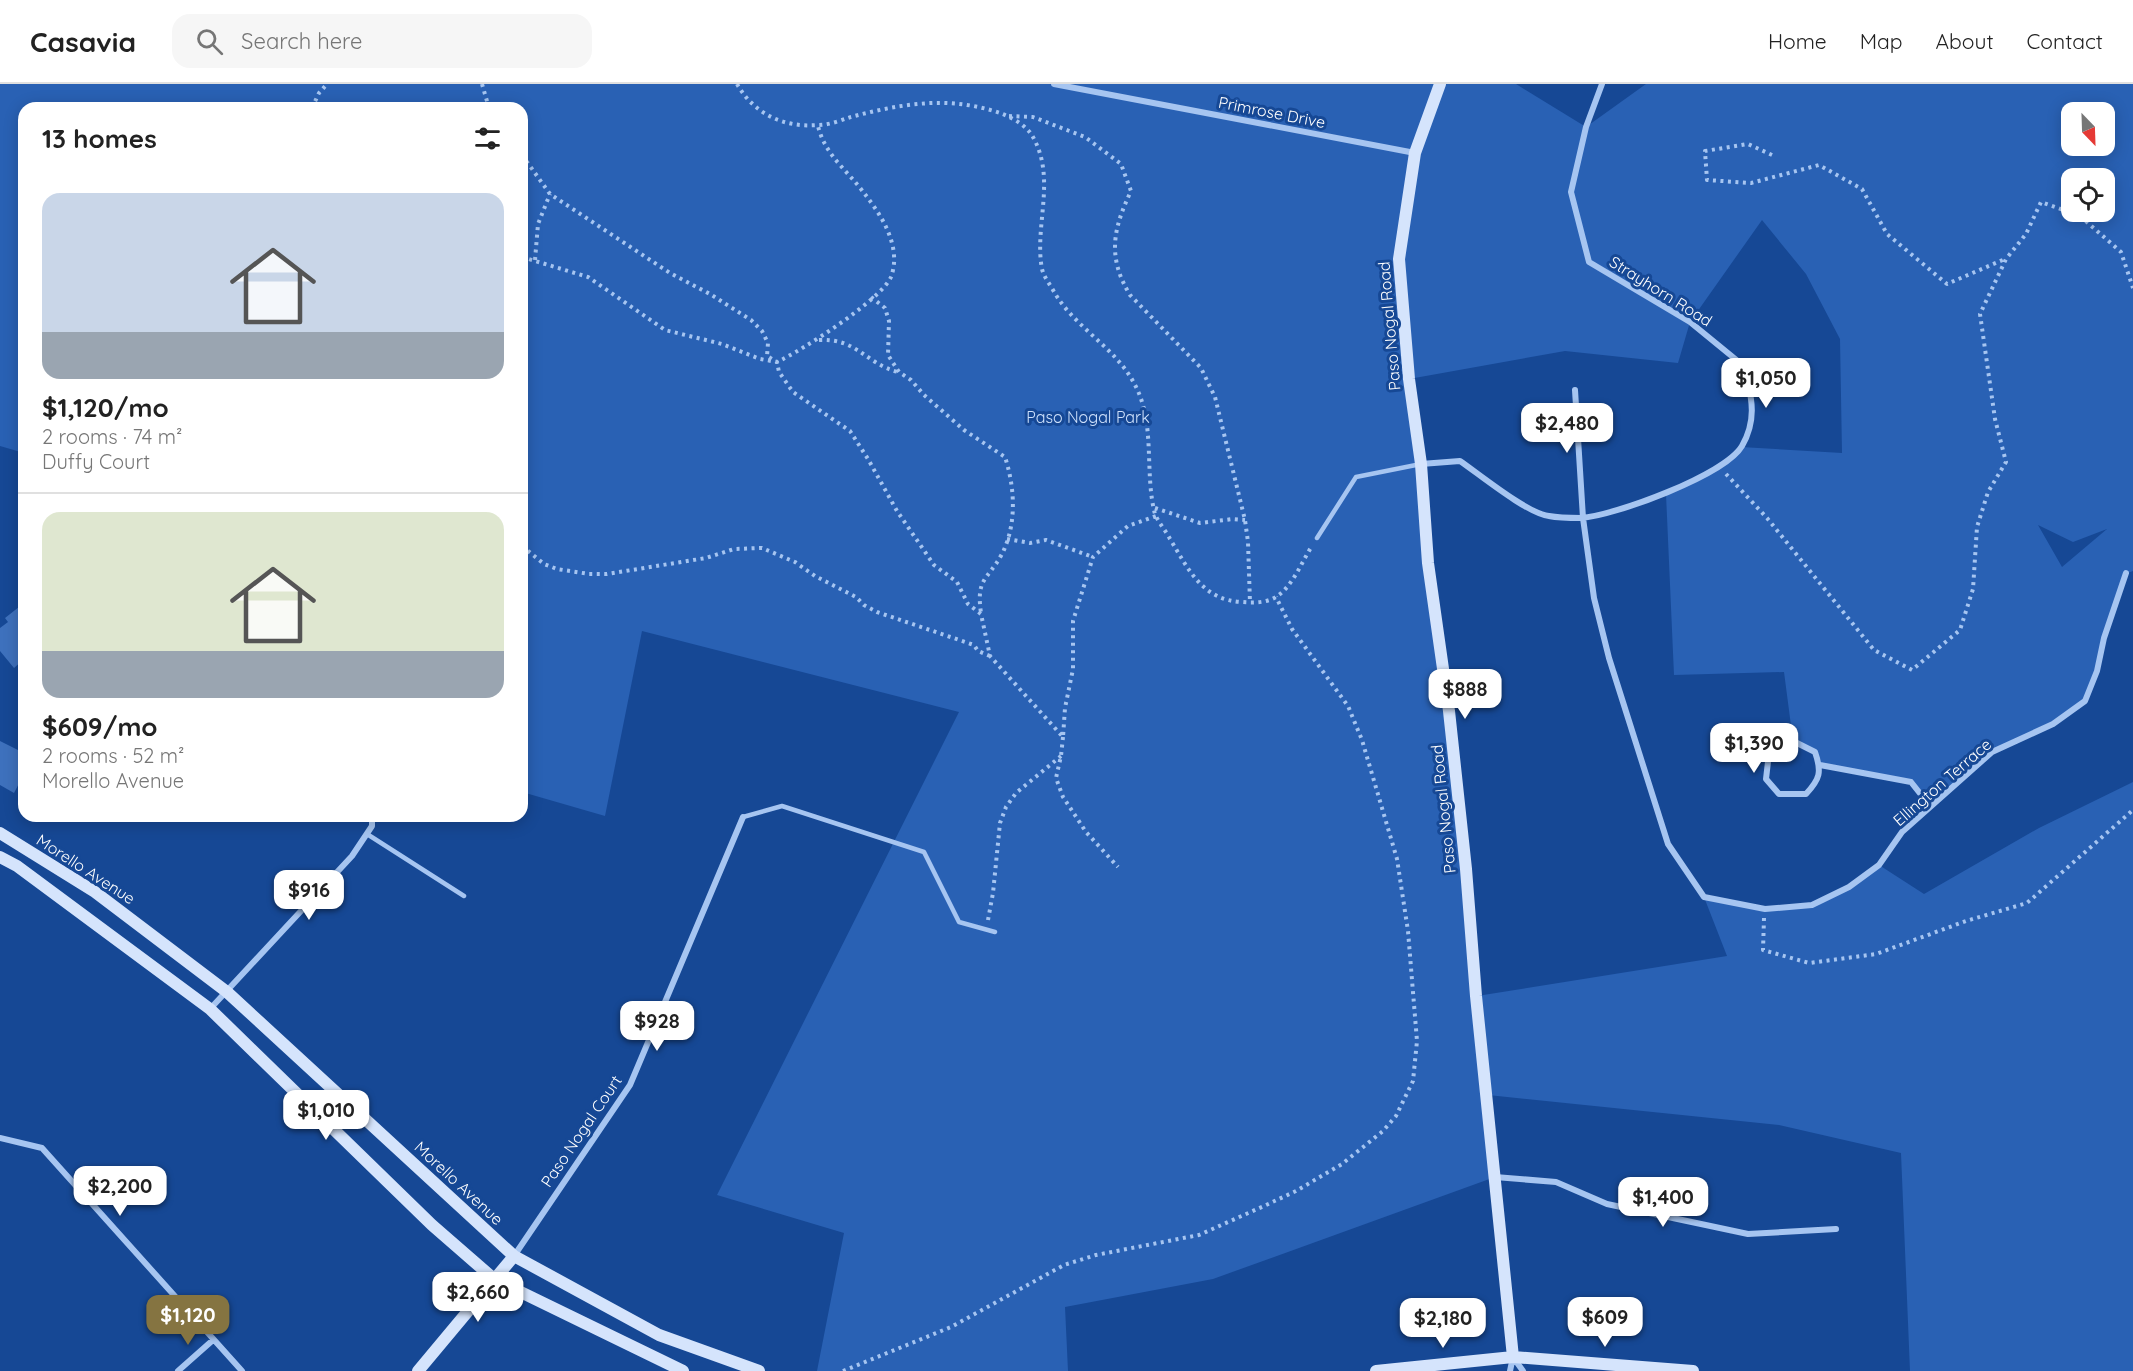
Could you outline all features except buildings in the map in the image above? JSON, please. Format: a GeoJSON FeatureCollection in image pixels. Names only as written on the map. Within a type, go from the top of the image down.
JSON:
{"type":"FeatureCollection","features":[{"type":"Feature","properties":{"kind":"street","name":"Primrose Drive"},"geometry":{"type":"LineString","coordinates":[[1054,84],[1415,153]]}},
{"type":"Feature","properties":{"kind":"street","name":"Paso Nogal Road"},"geometry":{"type":"LineString","coordinates":[[1440,84],[1415,153],[1399,259],[1409,379],[1421,464],[1428,563],[1449,711],[1466,869],[1513,1357]]}},
{"type":"Feature","properties":{"kind":"street","name":"Strayhorn Road"},"geometry":{"type":"LineString","coordinates":[[1421,464],[1460,461],[1510,497],[1546,516],[1583,518],[1666,494],[1719,466],[1741,447],[1754,410],[1745,367],[1690,322],[1589,262],[1571,192],[1586,127],[1602,84]]}},
{"type":"Feature","properties":{"kind":"street","name":"Ellington Terrace"},"geometry":{"type":"LineString","coordinates":[[1575,390],[1583,518],[1594,598],[1609,658],[1668,844],[1704,897],[1765,909],[1812,905],[1848,887],[1879,865],[1902,832],[1992,752],[2053,724],[2085,701],[2097,671],[2104,638],[2126,573]]}},
{"type":"Feature","properties":{"kind":"street"},"geometry":{"type":"LineString","coordinates":[[1794,741],[1815,752],[1820,765],[1817,782],[1806,794],[1779,794],[1766,779],[1769,753],[1794,741]]}},
{"type":"Feature","properties":{"kind":"street"},"geometry":{"type":"LineString","coordinates":[[1820,765],[1911,782],[1930,806]]}},
{"type":"Feature","properties":{"kind":"street","name":"Paso Nogal Court"},"geometry":{"type":"LineString","coordinates":[[514,1256],[630,1085],[743,817]]}},
{"type":"Feature","properties":{"kind":"street"},"geometry":{"type":"LineString","coordinates":[[210,1008],[228,992],[352,856],[372,826],[372,822]]}},
{"type":"Feature","properties":{"kind":"street","name":"Morello Avenue"},"geometry":{"type":"LineString","coordinates":[[0,833],[95,892],[228,992],[514,1256],[659,1335],[759,1371]]}},
{"type":"Feature","properties":{"kind":"street"},"geometry":{"type":"LineString","coordinates":[[0,857],[17,866],[210,1008],[432,1225],[494,1279],[682,1371]]}},
{"type":"Feature","properties":{"kind":"street"},"geometry":{"type":"LineString","coordinates":[[0,1138],[42,1148],[242,1371]]}},
{"type":"Feature","properties":{"kind":"street"},"geometry":{"type":"LineString","coordinates":[[1495,1177],[1556,1182],[1607,1204],[1748,1234],[1836,1229]]}},
{"type":"Feature","properties":{"kind":"street"},"geometry":{"type":"LineString","coordinates":[[418,1371],[514,1256]]}},
{"type":"Feature","properties":{"kind":"street"},"geometry":{"type":"LineString","coordinates":[[178,1371],[213,1340]]}},
{"type":"Feature","properties":{"kind":"street"},"geometry":{"type":"LineString","coordinates":[[1510,1371],[1513,1357]]}},
{"type":"Feature","properties":{"kind":"street"},"geometry":{"type":"LineString","coordinates":[[1513,1357],[1523,1371]]}},
{"type":"Feature","properties":{"kind":"street"},"geometry":{"type":"LineString","coordinates":[[1376,1371],[1513,1357],[1693,1371]]}},
{"type":"Feature","properties":{"kind":"lane"},"geometry":{"type":"LineString","coordinates":[[1317,538],[1356,477],[1421,464]]}},
{"type":"Feature","properties":{"kind":"lane"},"geometry":{"type":"LineString","coordinates":[[743,817],[782,806],[924,852],[959,922],[995,932]]}},
{"type":"Feature","properties":{"kind":"lane"},"geometry":{"type":"LineString","coordinates":[[367,834],[464,896]]}},
{"type":"Feature","properties":{"kind":"path"},"geometry":{"type":"LineString","coordinates":[[315,102],[327,84]]}},
{"type":"Feature","properties":{"kind":"path"},"geometry":{"type":"LineString","coordinates":[[483,84],[488,102]]}},
{"type":"Feature","properties":{"kind":"path"},"geometry":{"type":"LineString","coordinates":[[737,84],[754,108],[769,117],[818,126],[866,113],[917,104],[972,105],[1021,123],[1034,136],[1040,152],[1044,204],[1041,239],[1042,267],[1045,278],[1060,305],[1116,358],[1136,386],[1146,422],[1156,516],[1191,576],[1217,597],[1233,602],[1264,602],[1276,597],[1291,582],[1317,538]]}},
{"type":"Feature","properties":{"kind":"path"},"geometry":{"type":"LineString","coordinates":[[1006,116],[1032,117],[1084,137],[1121,164],[1131,191],[1116,227],[1115,262],[1121,281],[1141,309],[1191,356],[1209,382],[1220,413],[1245,520],[1250,603]]}},
{"type":"Feature","properties":{"kind":"path"},"geometry":{"type":"LineString","coordinates":[[528,258],[588,277],[665,330],[722,344],[760,359],[777,362],[818,340],[850,316],[890,278],[893,249],[890,234],[864,192],[822,142],[818,126]]}},
{"type":"Feature","properties":{"kind":"path"},"geometry":{"type":"LineString","coordinates":[[1772,155],[1748,144],[1705,151],[1707,180],[1751,183],[1820,165],[1862,189],[1887,234],[1947,284],[2006,259]]}},
{"type":"Feature","properties":{"kind":"path"},"geometry":{"type":"LineString","coordinates":[[528,163],[550,194],[670,273],[710,294],[751,320],[762,331],[768,343],[767,356],[777,362],[779,372],[793,392],[850,431],[897,511],[934,565],[957,582],[968,604],[981,614]]}},
{"type":"Feature","properties":{"kind":"path"},"geometry":{"type":"LineString","coordinates":[[535,260],[538,224],[550,194]]}},
{"type":"Feature","properties":{"kind":"path"},"geometry":{"type":"LineString","coordinates":[[1719,466],[1767,518],[1874,650],[1912,670],[1960,630],[1973,589],[1977,527],[1988,492],[2006,462],[1995,419],[1980,314],[2006,259],[2026,234],[2041,202],[2080,216],[2121,252],[2133,288]]}},
{"type":"Feature","properties":{"kind":"path"},"geometry":{"type":"LineString","coordinates":[[871,297],[885,308],[889,321],[888,355],[899,372]]}},
{"type":"Feature","properties":{"kind":"path"},"geometry":{"type":"LineString","coordinates":[[818,340],[833,339],[850,344],[885,369],[899,372],[911,380],[924,395],[964,430],[1005,457],[1014,496],[1011,527],[1001,555],[984,579],[978,593],[990,656]]}},
{"type":"Feature","properties":{"kind":"path"},"geometry":{"type":"LineString","coordinates":[[1155,508],[1200,523],[1245,520]]}},
{"type":"Feature","properties":{"kind":"path"},"geometry":{"type":"LineString","coordinates":[[1118,867],[1086,832],[1063,797],[1056,778],[1072,669],[1072,621],[1094,557],[1128,526],[1156,516]]}},
{"type":"Feature","properties":{"kind":"path"},"geometry":{"type":"LineString","coordinates":[[1007,539],[1030,543],[1046,540],[1094,557]]}},
{"type":"Feature","properties":{"kind":"path"},"geometry":{"type":"LineString","coordinates":[[528,551],[544,564],[557,569],[607,574],[706,558],[734,549],[762,548],[795,562],[815,576],[855,597],[864,605],[903,622],[974,645],[978,651],[990,656],[1063,737]]}},
{"type":"Feature","properties":{"kind":"path"},"geometry":{"type":"LineString","coordinates":[[843,1371],[951,1327],[1064,1265],[1096,1255],[1199,1235],[1264,1206],[1296,1191],[1342,1164],[1383,1131],[1396,1116],[1413,1081],[1417,1041],[1408,932],[1397,859],[1356,723],[1339,692],[1292,628],[1276,597]]}},
{"type":"Feature","properties":{"kind":"path"},"geometry":{"type":"LineString","coordinates":[[986,929],[993,893],[1000,823],[1006,807],[1016,793],[1061,756]]}},
{"type":"Feature","properties":{"kind":"path"},"geometry":{"type":"LineString","coordinates":[[1765,909],[1764,950],[1809,963],[1876,954],[1966,921],[2027,903],[2133,810]]}},
{"type":"Feature","properties":{"kind":"green space","name":"Paso Nogal Park"},"geometry":{"type":"Polygon","coordinates":[[[0,84],[1516,84],[1586,127],[1646,84],[2133,84],[2133,571],[2125,574],[2085,701],[2053,724],[1992,752],[1930,806],[1911,782],[1820,765],[1815,752],[1793,741],[1784,672],[1674,675],[1666,494],[1719,466],[1741,447],[1842,453],[1840,339],[1806,274],[1762,220],[1690,322],[1678,363],[1565,351],[1409,379],[1477,996],[1727,956],[1704,897],[1771,908],[1811,905],[1838,894],[1879,865],[1924,894],[2039,828],[2133,782],[2133,1371],[1910,1371],[1901,1153],[1779,1125],[1488,1095],[1495,1177],[1213,1279],[1065,1307],[1068,1371],[817,1371],[844,1233],[717,1195],[959,712],[642,631],[605,816],[528,794],[528,102],[18,102],[18,451],[0,446],[0,84]],[[2038,525],[2062,567],[2107,529],[2073,542],[2038,525]]]}}]}
